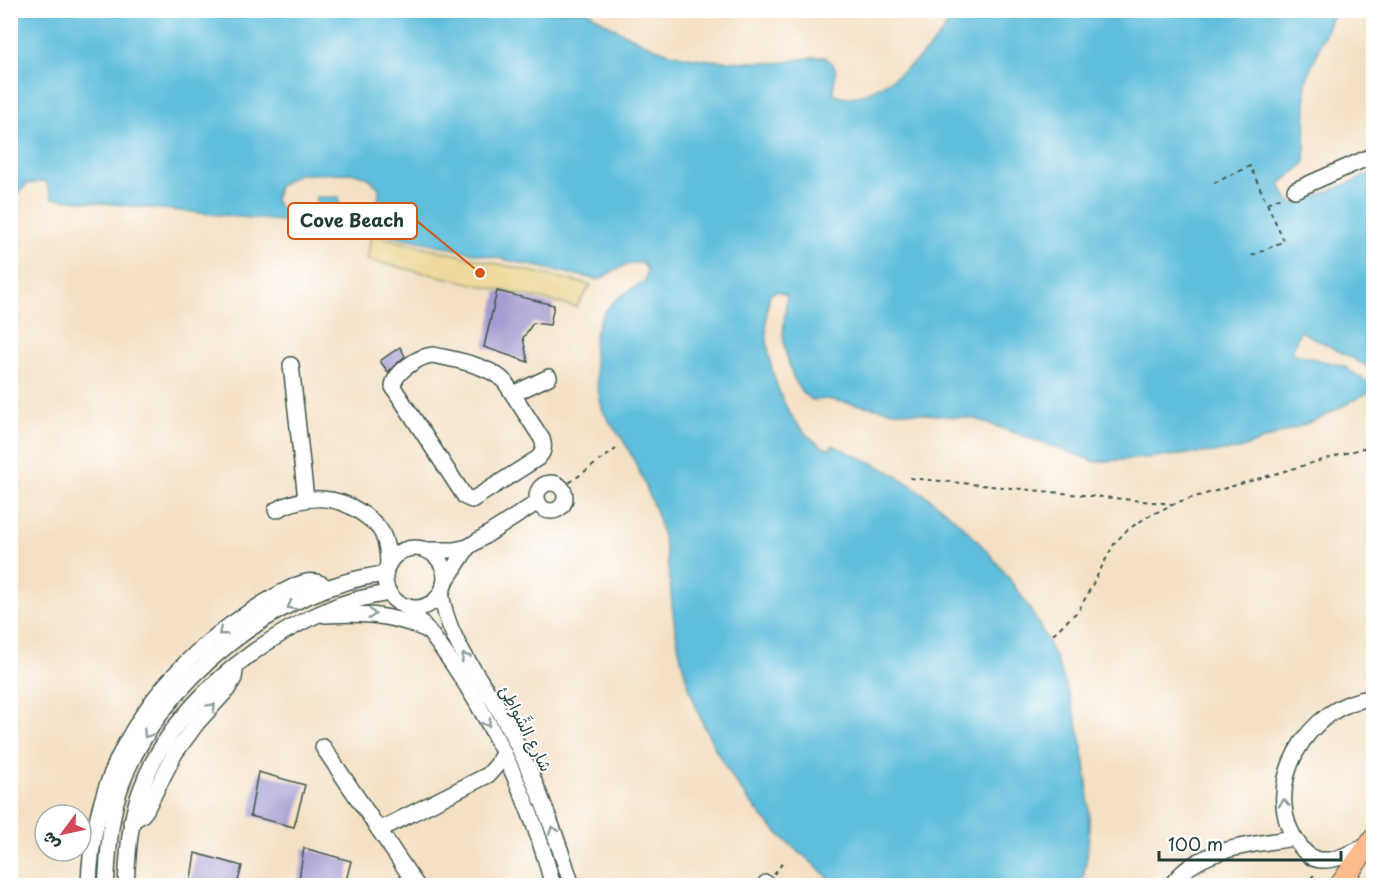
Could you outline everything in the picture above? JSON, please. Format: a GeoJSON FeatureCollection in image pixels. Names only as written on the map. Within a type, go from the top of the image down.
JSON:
{"type":"FeatureCollection","features":[{"type":"Feature","properties":{"kind":"main road"},"geometry":{"type":"LineString","coordinates":[[1339,885],[1370,842]]}},
{"type":"Feature","properties":{"kind":"street"},"geometry":{"type":"LineString","coordinates":[[1293,191],[1374,155]]}},
{"type":"Feature","properties":{"kind":"street"},"geometry":{"type":"LineString","coordinates":[[433,355],[492,372],[501,378],[513,394],[544,444],[542,454],[531,462],[474,498],[467,499],[394,391],[393,383],[399,374],[422,358],[433,355]]}},
{"type":"Feature","properties":{"kind":"street"},"geometry":{"type":"LineString","coordinates":[[291,364],[306,499]]}},
{"type":"Feature","properties":{"kind":"street"},"geometry":{"type":"LineString","coordinates":[[513,394],[549,377]]}},
{"type":"Feature","properties":{"kind":"street"},"geometry":{"type":"LineString","coordinates":[[531,462],[544,485]]}},
{"type":"Feature","properties":{"kind":"street"},"geometry":{"type":"LineString","coordinates":[[557,484],[562,488],[565,494],[564,501],[555,510],[549,511],[538,502],[539,489],[544,485],[557,484]]}},
{"type":"Feature","properties":{"kind":"street"},"geometry":{"type":"LineString","coordinates":[[276,510],[306,499],[326,499],[344,503],[368,518],[382,531],[434,555],[441,563],[444,573],[442,588]]}},
{"type":"Feature","properties":{"kind":"street"},"geometry":{"type":"LineString","coordinates":[[106,885],[109,834],[119,791],[137,749],[165,709],[202,667],[232,643],[276,614],[327,588],[386,570],[397,554],[417,549],[454,550],[468,547],[538,502]]}},
{"type":"Feature","properties":{"kind":"street"},"geometry":{"type":"LineString","coordinates":[[382,531],[386,548],[385,580],[389,593],[394,599],[407,606],[422,607],[436,599],[468,547]]}},
{"type":"Feature","properties":{"kind":"street"},"geometry":{"type":"LineString","coordinates":[[89,885],[93,836],[108,782],[131,731],[158,693],[207,643],[264,603],[308,581],[318,582],[327,588]]}},
{"type":"Feature","properties":{"kind":"street","name":"شارع الشَّواطِئ"},"geometry":{"type":"LineString","coordinates":[[442,588],[445,615],[453,636],[504,720],[533,779],[572,885]]}},
{"type":"Feature","properties":{"kind":"street"},"geometry":{"type":"LineString","coordinates":[[126,885],[131,822],[146,810],[165,770],[186,738],[227,690],[234,678],[237,664],[277,636],[316,615],[347,602],[389,593]]}},
{"type":"Feature","properties":{"kind":"street","name":"شارع الشَّواطِئ"},"geometry":{"type":"LineString","coordinates":[[407,606],[427,629],[468,689],[503,753],[531,816],[549,882]]}},
{"type":"Feature","properties":{"kind":"street"},"geometry":{"type":"LineString","coordinates":[[316,615],[373,614],[427,629]]}},
{"type":"Feature","properties":{"kind":"street"},"geometry":{"type":"LineString","coordinates":[[1370,842],[1333,860],[1319,860],[1306,853],[1294,838],[1285,817],[1282,795],[1287,772],[1295,754],[1324,717],[1343,704],[1359,699],[1374,698]]}},
{"type":"Feature","properties":{"kind":"street"},"geometry":{"type":"LineString","coordinates":[[323,747],[417,885]]}},
{"type":"Feature","properties":{"kind":"street","name":"شارع الشَّواطِئ"},"geometry":{"type":"LineString","coordinates":[[488,775],[497,765],[503,753]]}},
{"type":"Feature","properties":{"kind":"street"},"geometry":{"type":"LineString","coordinates":[[379,830],[488,775]]}},
{"type":"Feature","properties":{"kind":"street","name":"شارع الشَّواطِئ"},"geometry":{"type":"LineString","coordinates":[[488,775],[517,782]]}},
{"type":"Feature","properties":{"kind":"street"},"geometry":{"type":"LineString","coordinates":[[1172,885],[1196,862],[1245,846],[1294,838]]}},
{"type":"Feature","properties":{"kind":"path"},"geometry":{"type":"LineString","coordinates":[[1214,183],[1250,166],[1284,241],[1249,257]]}},
{"type":"Feature","properties":{"kind":"path"},"geometry":{"type":"LineString","coordinates":[[1267,203],[1293,191]]}},
{"type":"Feature","properties":{"kind":"path"},"geometry":{"type":"LineString","coordinates":[[1053,634],[1078,610],[1114,544],[1126,530],[1147,517],[1173,504],[1374,445]]}},
{"type":"Feature","properties":{"kind":"path"},"geometry":{"type":"LineString","coordinates":[[562,488],[616,450]]}},
{"type":"Feature","properties":{"kind":"path"},"geometry":{"type":"LineString","coordinates":[[910,478],[1173,504]]}},
{"type":"Feature","properties":{"kind":"path"},"geometry":{"type":"LineString","coordinates":[[766,884],[785,860]]}},
{"type":"Feature","properties":{"kind":"path"},"geometry":{"type":"LineString","coordinates":[[1306,885],[1317,871]]}},
{"type":"Feature","properties":{"kind":"sand"},"geometry":{"type":"Polygon","coordinates":[[[371,235],[591,285],[576,307],[367,260],[371,235]]]}},
{"type":"Feature","properties":{"kind":"water"},"geometry":{"type":"Polygon","coordinates":[[[11,10],[588,11],[612,27],[644,43],[689,57],[718,61],[776,63],[825,57],[835,69],[833,92],[845,97],[861,95],[881,86],[901,72],[937,40],[948,24],[952,11],[1334,11],[1306,81],[1305,163],[1280,184],[1287,200],[1295,205],[1373,173],[1373,369],[1300,331],[1291,353],[1343,366],[1373,386],[1373,390],[1318,419],[1237,450],[1096,462],[976,419],[887,410],[826,399],[812,400],[801,391],[793,377],[785,350],[783,334],[787,295],[777,291],[770,294],[766,330],[768,350],[778,388],[795,421],[821,446],[831,449],[832,445],[876,465],[928,498],[963,527],[994,559],[1021,595],[1044,634],[1062,675],[1076,718],[1085,764],[1089,825],[1085,871],[1081,885],[857,887],[840,885],[785,840],[741,790],[723,763],[708,734],[684,671],[674,623],[661,529],[633,458],[604,413],[595,368],[594,343],[600,320],[611,304],[645,281],[647,269],[642,263],[614,270],[599,280],[377,232],[379,188],[369,178],[355,173],[298,174],[278,186],[275,201],[291,222],[52,198],[46,181],[27,184],[11,200],[11,10]]]}},
{"type":"Feature","properties":{"kind":"water"},"geometry":{"type":"Polygon","coordinates":[[[316,197],[339,197],[340,238],[321,239],[316,197]]]}},
{"type":"Feature","properties":{"kind":"building"},"geometry":{"type":"Polygon","coordinates":[[[497,291],[554,305],[550,325],[533,323],[523,338],[528,362],[484,347],[497,291]]]}},
{"type":"Feature","properties":{"kind":"building"},"geometry":{"type":"Polygon","coordinates":[[[400,347],[405,356],[388,372],[380,361],[400,347]]]}},
{"type":"Feature","properties":{"kind":"building"},"geometry":{"type":"Polygon","coordinates":[[[258,772],[305,785],[294,827],[250,816],[258,772]]]}},
{"type":"Feature","properties":{"kind":"building"},"geometry":{"type":"Polygon","coordinates":[[[304,848],[351,861],[345,885],[298,885],[304,848]]]}},
{"type":"Feature","properties":{"kind":"building"},"geometry":{"type":"Polygon","coordinates":[[[195,853],[242,866],[237,885],[190,885],[195,853]]]}},
{"type":"Feature","properties":{"kind":"place","name":"Cove Beach"},"geometry":{"type":"Point","coordinates":[480,273]}}]}
